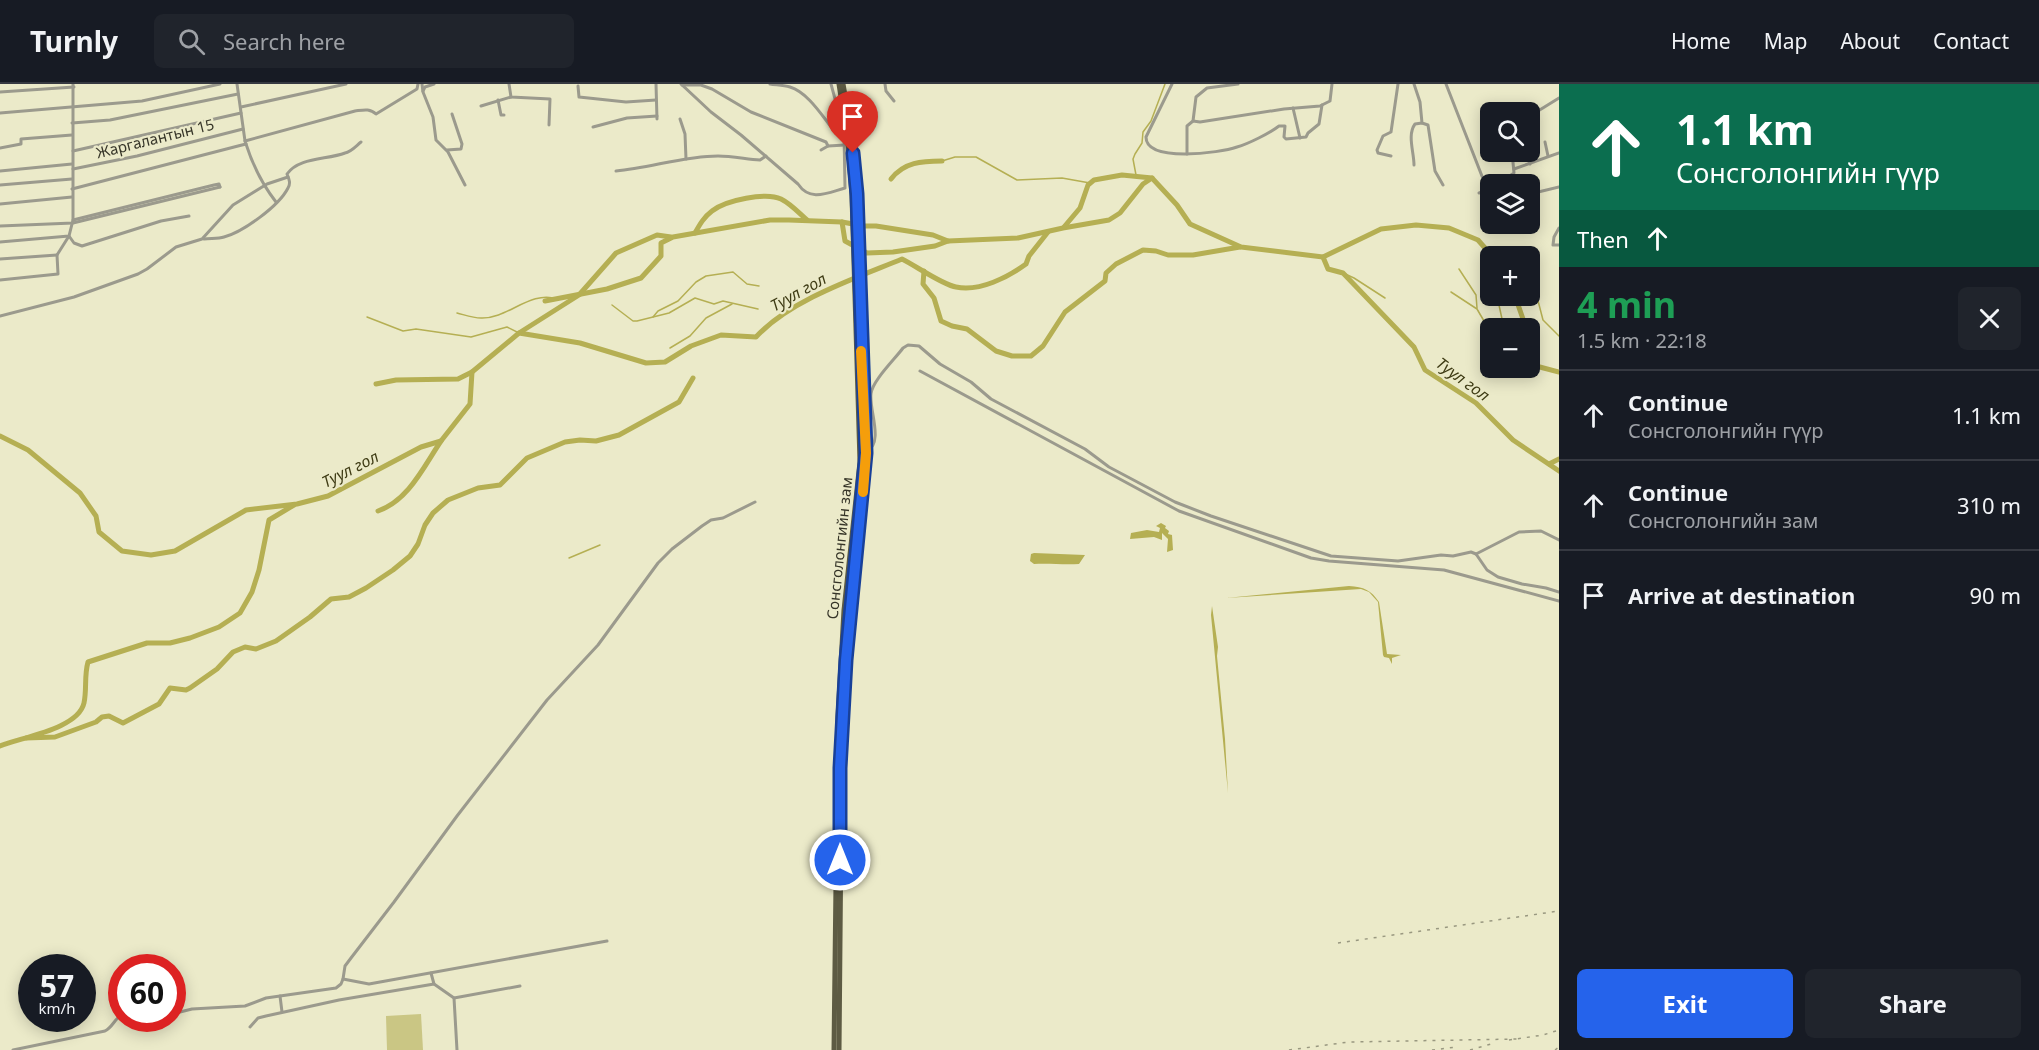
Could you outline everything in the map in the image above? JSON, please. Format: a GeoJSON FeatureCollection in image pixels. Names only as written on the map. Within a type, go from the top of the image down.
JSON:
{"type":"FeatureCollection","features":[{"type":"Feature","properties":{"kind":"main road"},"geometry":{"type":"LineString","coordinates":[[837,85],[854,195]]}},
{"type":"Feature","properties":{"kind":"main road"},"geometry":{"type":"LineString","coordinates":[[837,85],[851,129],[859,337]]}},
{"type":"Feature","properties":{"kind":"main road","name":"Сонсголонгийн зам"},"geometry":{"type":"LineString","coordinates":[[839,1050],[842,718],[866,453],[859,337]]}},
{"type":"Feature","properties":{"kind":"main road","name":"Сонсголонгийн зам"},"geometry":{"type":"LineString","coordinates":[[834,1050],[838,717],[844,610],[860,462],[859,337]]}},
{"type":"Feature","properties":{"kind":"street"},"geometry":{"type":"LineString","coordinates":[[0,113],[142,101],[220,84]]}},
{"type":"Feature","properties":{"kind":"street"},"geometry":{"type":"LineString","coordinates":[[237,84],[245,142],[255,169],[276,202]]}},
{"type":"Feature","properties":{"kind":"street"},"geometry":{"type":"LineString","coordinates":[[241,107],[346,84]]}},
{"type":"Feature","properties":{"kind":"street"},"geometry":{"type":"LineString","coordinates":[[72,189],[355,111],[368,110],[376,114],[417,90],[418,84]]}},
{"type":"Feature","properties":{"kind":"street"},"geometry":{"type":"LineString","coordinates":[[423,84],[423,92],[433,117],[436,140],[445,149],[465,185]]}},
{"type":"Feature","properties":{"kind":"street"},"geometry":{"type":"LineString","coordinates":[[423,92],[425,87],[434,84]]}},
{"type":"Feature","properties":{"kind":"street"},"geometry":{"type":"LineString","coordinates":[[509,84],[511,97]]}},
{"type":"Feature","properties":{"kind":"street"},"geometry":{"type":"LineString","coordinates":[[593,127],[627,118],[657,118],[656,84]]}},
{"type":"Feature","properties":{"kind":"street"},"geometry":{"type":"LineString","coordinates":[[681,84],[701,85],[712,89],[751,112],[826,142],[828,146]]}},
{"type":"Feature","properties":{"kind":"street"},"geometry":{"type":"LineString","coordinates":[[681,84],[798,184],[803,192],[813,195],[845,188],[845,143],[828,146],[821,150]]}},
{"type":"Feature","properties":{"kind":"street"},"geometry":{"type":"LineString","coordinates":[[770,84],[796,89],[814,105],[832,128],[844,128]]}},
{"type":"Feature","properties":{"kind":"street"},"geometry":{"type":"LineString","coordinates":[[885,84],[886,91],[894,101]]}},
{"type":"Feature","properties":{"kind":"street"},"geometry":{"type":"LineString","coordinates":[[1172,84],[1146,143],[1150,149],[1164,153],[1187,154],[1237,147],[1279,126],[1285,126],[1284,137],[1286,139],[1306,137],[1319,124],[1322,105]]}},
{"type":"Feature","properties":{"kind":"street"},"geometry":{"type":"LineString","coordinates":[[1187,154],[1187,126],[1193,120],[1194,100],[1207,88],[1238,84]]}},
{"type":"Feature","properties":{"kind":"street"},"geometry":{"type":"LineString","coordinates":[[1193,120],[1200,122],[1322,105],[1330,101],[1332,84]]}},
{"type":"Feature","properties":{"kind":"street"},"geometry":{"type":"LineString","coordinates":[[1391,156],[1378,153],[1377,150],[1383,136],[1391,132],[1398,84]]}},
{"type":"Feature","properties":{"kind":"street"},"geometry":{"type":"LineString","coordinates":[[1414,84],[1420,102],[1422,123]]}},
{"type":"Feature","properties":{"kind":"street"},"geometry":{"type":"LineString","coordinates":[[1446,84],[1483,174]]}},
{"type":"Feature","properties":{"kind":"street"},"geometry":{"type":"LineString","coordinates":[[0,92],[73,85],[73,221],[69,236],[57,255],[58,274],[0,279]]}},
{"type":"Feature","properties":{"kind":"street"},"geometry":{"type":"LineString","coordinates":[[578,86],[579,97],[626,102],[656,100]]}},
{"type":"Feature","properties":{"kind":"street"},"geometry":{"type":"LineString","coordinates":[[72,123],[110,120],[238,94]]}},
{"type":"Feature","properties":{"kind":"street"},"geometry":{"type":"LineString","coordinates":[[481,106],[511,97],[550,99],[549,125]]}},
{"type":"Feature","properties":{"kind":"street"},"geometry":{"type":"LineString","coordinates":[[1540,109],[1559,98]]}},
{"type":"Feature","properties":{"kind":"street"},"geometry":{"type":"LineString","coordinates":[[498,100],[501,115],[504,115]]}},
{"type":"Feature","properties":{"kind":"street"},"geometry":{"type":"LineString","coordinates":[[1293,108],[1300,138]]}},
{"type":"Feature","properties":{"kind":"street"},"geometry":{"type":"LineString","coordinates":[[72,151],[241,113]]}},
{"type":"Feature","properties":{"kind":"street"},"geometry":{"type":"LineString","coordinates":[[445,149],[461,149],[462,144],[452,114]]}},
{"type":"Feature","properties":{"kind":"street"},"geometry":{"type":"LineString","coordinates":[[680,119],[685,134],[686,159]]}},
{"type":"Feature","properties":{"kind":"street"},"geometry":{"type":"LineString","coordinates":[[1414,165],[1412,128],[1415,124],[1422,123],[1428,125],[1436,171],[1443,185]]}},
{"type":"Feature","properties":{"kind":"street","name":"Жаргалантын 15"},"geometry":{"type":"LineString","coordinates":[[73,169],[137,156],[243,129]]}},
{"type":"Feature","properties":{"kind":"street"},"geometry":{"type":"LineString","coordinates":[[0,148],[21,144],[21,139],[72,135]]}},
{"type":"Feature","properties":{"kind":"street"},"geometry":{"type":"LineString","coordinates":[[0,316],[74,297],[138,274],[176,247],[237,232],[266,213],[288,188],[287,174],[290,170],[308,161],[347,153],[361,142]]}},
{"type":"Feature","properties":{"kind":"street"},"geometry":{"type":"LineString","coordinates":[[1545,142],[1548,156]]}},
{"type":"Feature","properties":{"kind":"street"},"geometry":{"type":"LineString","coordinates":[[1514,169],[1558,153]]}},
{"type":"Feature","properties":{"kind":"street"},"geometry":{"type":"LineString","coordinates":[[616,171],[645,168],[686,159],[718,156],[760,159],[766,156]]}},
{"type":"Feature","properties":{"kind":"street"},"geometry":{"type":"LineString","coordinates":[[1512,174],[1513,162]]}},
{"type":"Feature","properties":{"kind":"street"},"geometry":{"type":"LineString","coordinates":[[0,171],[72,164]]}},
{"type":"Feature","properties":{"kind":"street"},"geometry":{"type":"LineString","coordinates":[[202,239],[233,205],[264,186],[288,177]]}},
{"type":"Feature","properties":{"kind":"street"},"geometry":{"type":"LineString","coordinates":[[0,185],[72,179]]}},
{"type":"Feature","properties":{"kind":"street"},"geometry":{"type":"LineString","coordinates":[[0,226],[73,221],[220,185],[220,187],[148,203]]}},
{"type":"Feature","properties":{"kind":"street"},"geometry":{"type":"LineString","coordinates":[[1540,192],[1559,187]]}},
{"type":"Feature","properties":{"kind":"street"},"geometry":{"type":"LineString","coordinates":[[0,204],[72,197]]}},
{"type":"Feature","properties":{"kind":"street"},"geometry":{"type":"LineString","coordinates":[[69,236],[74,243],[82,246],[161,221],[189,216]]}},
{"type":"Feature","properties":{"kind":"street"},"geometry":{"type":"LineString","coordinates":[[1559,228],[1553,245],[1559,245]]}},
{"type":"Feature","properties":{"kind":"street"},"geometry":{"type":"LineString","coordinates":[[0,242],[69,236]]}},
{"type":"Feature","properties":{"kind":"street"},"geometry":{"type":"LineString","coordinates":[[0,260],[57,255]]}},
{"type":"Feature","properties":{"kind":"street"},"geometry":{"type":"LineString","coordinates":[[866,453],[872,449],[875,439],[870,397],[873,386],[903,348],[914,345],[923,348],[940,364],[971,382],[992,399],[1085,449],[1109,467],[1175,502],[1331,556],[1398,561],[1441,555],[1453,556],[1468,552],[1476,554],[1519,532],[1541,531],[1559,540]]}},
{"type":"Feature","properties":{"kind":"street"},"geometry":{"type":"LineString","coordinates":[[920,371],[1179,511],[1311,558],[1444,570],[1559,602]]}},
{"type":"Feature","properties":{"kind":"street"},"geometry":{"type":"LineString","coordinates":[[186,1010],[245,1006],[262,998],[336,988],[343,979],[345,966],[456,816],[547,700],[598,645],[672,549],[711,520],[723,518],[755,502]]}},
{"type":"Feature","properties":{"kind":"street"},"geometry":{"type":"LineString","coordinates":[[1476,554],[1487,570],[1498,578],[1559,592]]}},
{"type":"Feature","properties":{"kind":"street"},"geometry":{"type":"LineString","coordinates":[[343,979],[369,984],[607,941]]}},
{"type":"Feature","properties":{"kind":"street"},"geometry":{"type":"LineString","coordinates":[[431,974],[434,984],[454,998],[520,986]]}},
{"type":"Feature","properties":{"kind":"street"},"geometry":{"type":"LineString","coordinates":[[250,1028],[258,1018],[282,1012],[434,984]]}},
{"type":"Feature","properties":{"kind":"street"},"geometry":{"type":"LineString","coordinates":[[280,996],[282,1012]]}},
{"type":"Feature","properties":{"kind":"street"},"geometry":{"type":"LineString","coordinates":[[454,998],[457,1050]]}},
{"type":"Feature","properties":{"kind":"street"},"geometry":{"type":"LineString","coordinates":[[14,1050],[105,1031],[108,1028]]}},
{"type":"Feature","properties":{"kind":"shaded area"},"geometry":{"type":"Polygon","coordinates":[[[1161,523],[1166,526],[1168,534],[1172,535],[1173,550],[1167,552],[1168,539],[1162,533],[1162,540],[1154,537],[1130,539],[1131,533],[1147,530],[1159,532],[1160,528],[1156,526],[1161,523]]]}},
{"type":"Feature","properties":{"kind":"shaded area"},"geometry":{"type":"Polygon","coordinates":[[[1031,554],[1085,555],[1079,564],[1034,564],[1030,561],[1031,554]]]}},
{"type":"Feature","properties":{"kind":"shaded area"},"geometry":{"type":"Polygon","coordinates":[[[1349,586],[1367,590],[1373,595],[1379,602],[1387,654],[1401,655],[1392,658],[1392,664],[1389,658],[1383,655],[1378,602],[1369,592],[1361,589],[1226,598],[1349,586]]]}},
{"type":"Feature","properties":{"kind":"shaded area"},"geometry":{"type":"Polygon","coordinates":[[[1212,606],[1218,647],[1228,793],[1211,615],[1212,606]]]}},
{"type":"Feature","properties":{"kind":"shaded area"},"geometry":{"type":"Polygon","coordinates":[[[421,1014],[423,1050],[387,1050],[386,1016],[421,1014]]]}},
{"type":"Feature","properties":{"kind":"waterway"},"geometry":{"type":"LineString","coordinates":[[1136,175],[1133,159],[1142,143],[1143,132],[1151,121],[1165,84]]}},
{"type":"Feature","properties":{"kind":"waterway"},"geometry":{"type":"LineString","coordinates":[[942,161],[955,157],[976,157],[1017,180],[1062,178],[1090,183]]}},
{"type":"Feature","properties":{"kind":"waterway"},"geometry":{"type":"LineString","coordinates":[[891,179],[908,166],[921,162],[942,161]]}},
{"type":"Feature","properties":{"kind":"waterway"},"geometry":{"type":"LineString","coordinates":[[1064,227],[1080,208],[1088,185],[1094,180],[1122,175],[1152,178]]}},
{"type":"Feature","properties":{"kind":"waterway","name":"Туул гол"},"geometry":{"type":"LineString","coordinates":[[842,222],[845,241],[867,253],[935,246],[948,241],[1018,238],[1109,220],[1120,213],[1143,184],[1152,178],[1177,205],[1190,224],[1241,247],[1323,257],[1381,229],[1416,225],[1449,228],[1478,240],[1483,246]]}},
{"type":"Feature","properties":{"kind":"waterway"},"geometry":{"type":"LineString","coordinates":[[695,233],[707,216],[718,207],[756,197],[781,199],[807,220]]}},
{"type":"Feature","properties":{"kind":"waterway"},"geometry":{"type":"LineString","coordinates":[[545,301],[607,289],[641,278],[661,256],[661,243],[673,237],[770,220],[842,222],[876,226],[933,235],[948,241]]}},
{"type":"Feature","properties":{"kind":"waterway","name":"Туул гол"},"geometry":{"type":"LineString","coordinates":[[0,436],[28,450],[80,493],[96,516],[99,532],[122,551],[151,555],[175,551],[246,510],[297,504],[328,496],[421,447],[441,441],[470,404],[472,372],[519,333],[580,343],[646,363],[665,362],[691,346],[721,335],[756,337],[770,324],[805,301],[902,259],[951,286],[965,288],[993,282],[1026,264],[1029,256],[1048,232]]}},
{"type":"Feature","properties":{"kind":"waterway"},"geometry":{"type":"LineString","coordinates":[[519,333],[579,295],[616,253],[657,235],[671,237]]}},
{"type":"Feature","properties":{"kind":"waterway"},"geometry":{"type":"LineString","coordinates":[[924,271],[923,284],[934,298],[941,321],[967,329],[996,351],[1012,356],[1031,356],[1043,346],[1065,312],[1105,281],[1106,273],[1116,264],[1143,250],[1168,255],[1193,255],[1240,247]]}},
{"type":"Feature","properties":{"kind":"waterway","name":"Туул гол"},"geometry":{"type":"LineString","coordinates":[[1323,257],[1328,269],[1343,273],[1414,347],[1425,370],[1476,403],[1513,440],[1559,471]]}},
{"type":"Feature","properties":{"kind":"waterway"},"geometry":{"type":"LineString","coordinates":[[1459,269],[1476,295],[1477,308]]}},
{"type":"Feature","properties":{"kind":"waterway"},"geometry":{"type":"LineString","coordinates":[[653,317],[658,311],[678,301],[696,282],[706,276],[733,272],[747,284],[759,286]]}},
{"type":"Feature","properties":{"kind":"waterway"},"geometry":{"type":"LineString","coordinates":[[1343,273],[1385,298]]}},
{"type":"Feature","properties":{"kind":"waterway"},"geometry":{"type":"LineString","coordinates":[[1451,292],[1477,309],[1482,318]]}},
{"type":"Feature","properties":{"kind":"waterway"},"geometry":{"type":"LineString","coordinates":[[457,313],[478,318],[491,317],[538,298],[557,299]]}},
{"type":"Feature","properties":{"kind":"waterway"},"geometry":{"type":"LineString","coordinates":[[612,305],[633,321],[669,313],[695,298],[714,304],[723,301],[758,309]]}},
{"type":"Feature","properties":{"kind":"waterway"},"geometry":{"type":"LineString","coordinates":[[670,348],[690,336],[706,318],[732,304]]}},
{"type":"Feature","properties":{"kind":"waterway"},"geometry":{"type":"LineString","coordinates":[[1499,306],[1502,318]]}},
{"type":"Feature","properties":{"kind":"waterway","name":"Туул гол"},"geometry":{"type":"LineString","coordinates":[[1518,306],[1523,318]]}},
{"type":"Feature","properties":{"kind":"waterway"},"geometry":{"type":"LineString","coordinates":[[1539,306],[1543,320],[1559,336]]}},
{"type":"Feature","properties":{"kind":"waterway"},"geometry":{"type":"LineString","coordinates":[[367,317],[403,331],[416,329],[471,337],[507,327],[519,333]]}},
{"type":"Feature","properties":{"kind":"waterway","name":"Туул гол"},"geometry":{"type":"LineString","coordinates":[[1540,367],[1559,372]]}},
{"type":"Feature","properties":{"kind":"waterway"},"geometry":{"type":"LineString","coordinates":[[376,384],[396,380],[458,379],[472,372]]}},
{"type":"Feature","properties":{"kind":"waterway","name":"Туул гол"},"geometry":{"type":"LineString","coordinates":[[26,738],[55,737],[96,722],[102,717],[109,716],[123,723],[159,704],[170,688],[186,690],[190,688],[217,669],[233,652],[245,647],[256,649],[276,641],[331,599],[349,597],[393,570],[410,556],[433,513],[448,500],[478,488],[500,485],[527,458],[565,442],[596,441],[619,435],[679,402],[693,378]]}},
{"type":"Feature","properties":{"kind":"waterway"},"geometry":{"type":"LineString","coordinates":[[378,511],[389,506],[407,491],[441,441]]}},
{"type":"Feature","properties":{"kind":"waterway","name":"Туул гол"},"geometry":{"type":"LineString","coordinates":[[1549,464],[1559,459]]}},
{"type":"Feature","properties":{"kind":"waterway","name":"Туул гол"},"geometry":{"type":"LineString","coordinates":[[0,746],[61,726],[80,712],[84,703],[88,662],[147,643],[170,643],[190,638],[219,627],[240,613],[252,592],[259,570],[269,520],[294,505]]}},
{"type":"Feature","properties":{"kind":"waterway"},"geometry":{"type":"LineString","coordinates":[[569,558],[600,545]]}},
{"type":"Feature","properties":{"kind":"railway"},"geometry":{"type":"LineString","coordinates":[[1338,943],[1559,911]]}},
{"type":"Feature","properties":{"kind":"railway"},"geometry":{"type":"LineString","coordinates":[[1509,1040],[1559,1030]]}},
{"type":"Feature","properties":{"kind":"railway"},"geometry":{"type":"LineString","coordinates":[[1289,1050],[1349,1042],[1517,1039]]}},
{"type":"Feature","properties":{"kind":"railway"},"geometry":{"type":"LineString","coordinates":[[1470,1050],[1491,1044]]}},
{"type":"Feature","properties":{"kind":"railway"},"geometry":{"type":"LineString","coordinates":[[1432,1050],[1456,1047]]}},
{"type":"Feature","properties":{"kind":"railway"},"geometry":{"type":"LineString","coordinates":[[1555,1050],[1559,1047]]}},
{"type":"Feature","properties":{"kind":"slow traffic"},"geometry":{"type":"LineString","coordinates":[[861,351],[866,453],[863,492]]}},
{"type":"Feature","properties":{"kind":"route"},"geometry":{"type":"LineString","coordinates":[[840,860],[842,718],[866,453],[857,194],[853,153]]}}]}
